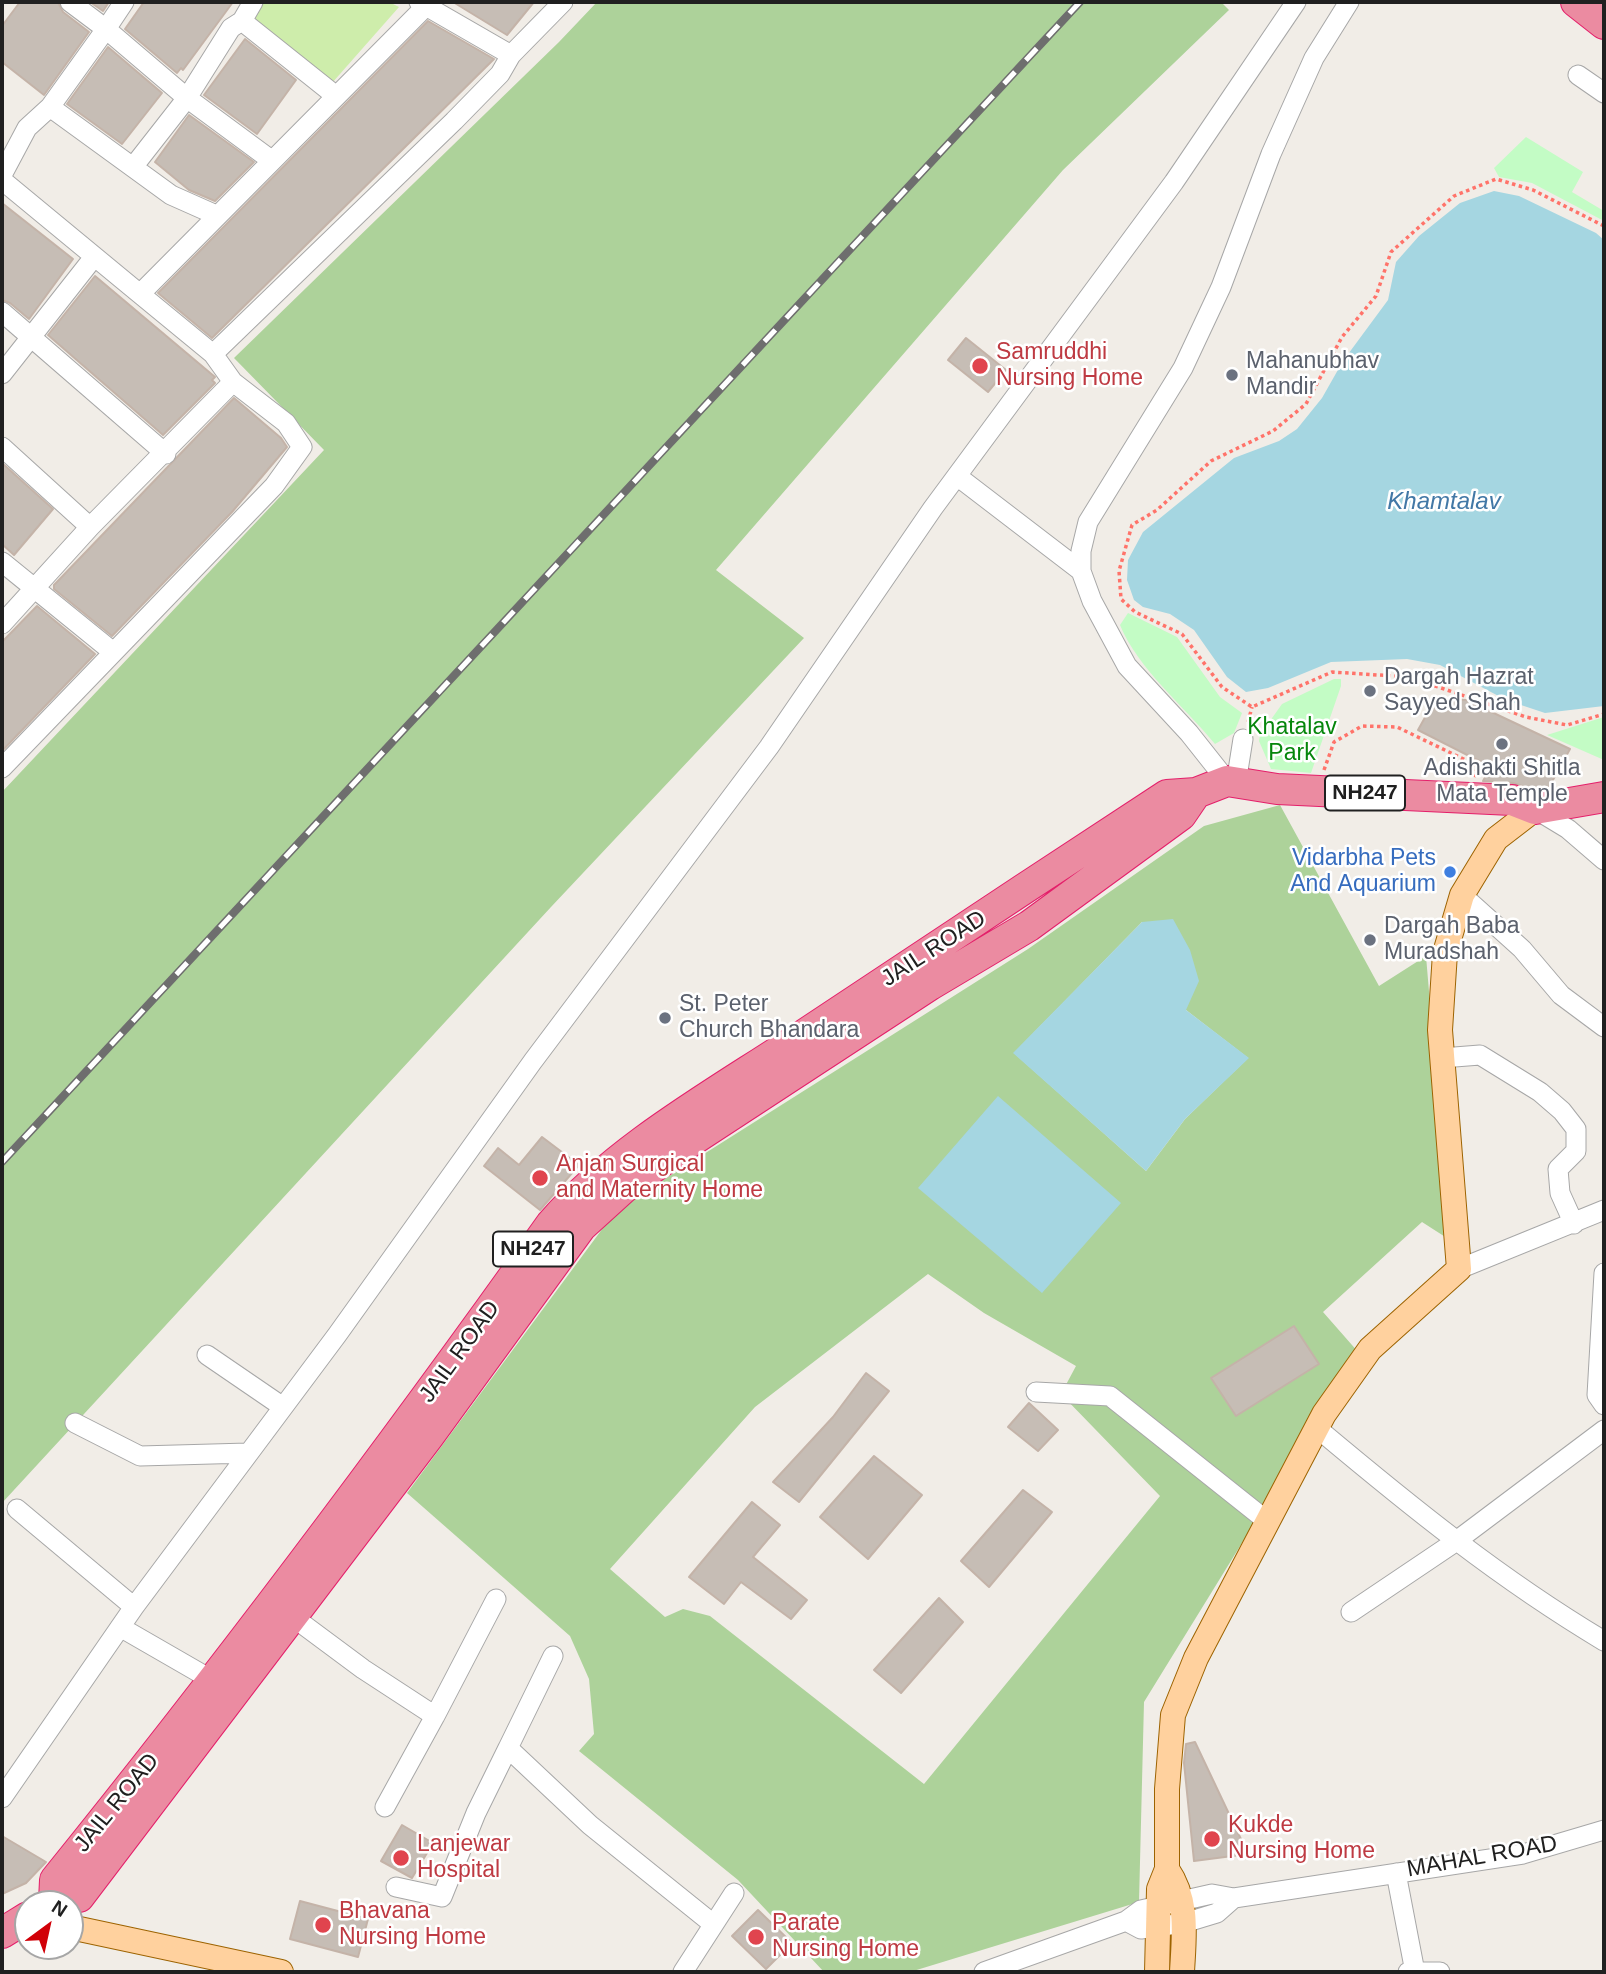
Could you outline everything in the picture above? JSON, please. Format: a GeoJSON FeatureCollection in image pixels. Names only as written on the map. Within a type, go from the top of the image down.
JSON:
{"type":"FeatureCollection","features":[{"type":"Feature","properties":{"kind":"highway"},"geometry":{"type":"LineString","coordinates":[[1576,2],[1604,24]]}},
{"type":"Feature","properties":{"kind":"highway","name":"JAIL ROAD"},"geometry":{"type":"LineString","coordinates":[[47,1890],[212,1680],[431,1392],[551,1224],[576,1195],[627,1155],[756,1065],[1167,795],[1196,793],[1231,782],[1312,790],[1512,800],[1535,809]]}},
{"type":"Feature","properties":{"kind":"highway","name":"JAIL ROAD"},"geometry":{"type":"LineString","coordinates":[[84,1890],[293,1617],[581,1227],[625,1187],[693,1140],[930,985],[1029,926],[1181,815],[1196,793]]}},
{"type":"Feature","properties":{"kind":"highway","name":"NH247"},"geometry":{"type":"LineString","coordinates":[[1535,809],[1604,797]]}},
{"type":"Feature","properties":{"kind":"main road"},"geometry":{"type":"LineString","coordinates":[[1157,1972],[1159,1889],[1167,1869],[1167,1789],[1173,1715],[1196,1658],[1317,1428],[1370,1349],[1459,1269],[1440,1030],[1445,953],[1462,895],[1496,839],[1535,809]]}},
{"type":"Feature","properties":{"kind":"main road"},"geometry":{"type":"LineString","coordinates":[[1167,1869],[1178,1885],[1184,1912],[1182,1972]]}},
{"type":"Feature","properties":{"kind":"main road"},"geometry":{"type":"LineString","coordinates":[[84,1930],[281,1972]]}},
{"type":"Feature","properties":{"kind":"street"},"geometry":{"type":"LineString","coordinates":[[70,2],[187,98],[271,160]]}},
{"type":"Feature","properties":{"kind":"street"},"geometry":{"type":"LineString","coordinates":[[2,175],[27,128],[50,107],[124,2]]}},
{"type":"Feature","properties":{"kind":"street"},"geometry":{"type":"LineString","coordinates":[[133,167],[187,98],[231,28],[242,21],[253,2]]}},
{"type":"Feature","properties":{"kind":"street"},"geometry":{"type":"LineString","coordinates":[[213,354],[454,121],[500,74],[511,55],[563,2]]}},
{"type":"Feature","properties":{"kind":"street"},"geometry":{"type":"LineString","coordinates":[[2,1798],[134,1607],[283,1407],[533,1061],[769,747],[957,476],[1104,280],[1296,2]]}},
{"type":"Feature","properties":{"kind":"street"},"geometry":{"type":"LineString","coordinates":[[1231,782],[1127,666],[1092,601],[1081,571],[1081,551],[1088,522],[1183,368],[1221,287],[1271,154],[1303,82],[1349,2]]}},
{"type":"Feature","properties":{"kind":"street"},"geometry":{"type":"LineString","coordinates":[[140,294],[425,3],[511,55]]}},
{"type":"Feature","properties":{"kind":"street"},"geometry":{"type":"LineString","coordinates":[[242,21],[336,96]]}},
{"type":"Feature","properties":{"kind":"street"},"geometry":{"type":"LineString","coordinates":[[1578,75],[1604,93]]}},
{"type":"Feature","properties":{"kind":"street"},"geometry":{"type":"LineString","coordinates":[[50,107],[171,195],[216,215]]}},
{"type":"Feature","properties":{"kind":"street"},"geometry":{"type":"LineString","coordinates":[[2,180],[213,354],[233,382],[286,423],[302,447],[274,486],[2,768]]}},
{"type":"Feature","properties":{"kind":"street"},"geometry":{"type":"LineString","coordinates":[[2,374],[94,257]]}},
{"type":"Feature","properties":{"kind":"street"},"geometry":{"type":"LineString","coordinates":[[2,312],[166,454]]}},
{"type":"Feature","properties":{"kind":"street"},"geometry":{"type":"LineString","coordinates":[[2,624],[90,527],[166,454],[233,382]]}},
{"type":"Feature","properties":{"kind":"street"},"geometry":{"type":"LineString","coordinates":[[2,447],[90,527]]}},
{"type":"Feature","properties":{"kind":"street"},"geometry":{"type":"LineString","coordinates":[[957,476],[1081,571]]}},
{"type":"Feature","properties":{"kind":"street"},"geometry":{"type":"LineString","coordinates":[[2,562],[113,652]]}},
{"type":"Feature","properties":{"kind":"street"},"geometry":{"type":"LineString","coordinates":[[1231,782],[1243,739]]}},
{"type":"Feature","properties":{"kind":"street"},"geometry":{"type":"LineString","coordinates":[[1535,809],[1568,829],[1604,860]]}},
{"type":"Feature","properties":{"kind":"street"},"geometry":{"type":"LineString","coordinates":[[1462,895],[1522,949],[1561,995],[1604,1027]]}},
{"type":"Feature","properties":{"kind":"street"},"geometry":{"type":"LineString","coordinates":[[1442,1058],[1480,1055],[1540,1092],[1562,1111],[1576,1129],[1576,1151],[1558,1169],[1560,1193],[1574,1224]]}},
{"type":"Feature","properties":{"kind":"street"},"geometry":{"type":"LineString","coordinates":[[1459,1269],[1604,1210]]}},
{"type":"Feature","properties":{"kind":"street"},"geometry":{"type":"LineString","coordinates":[[1604,1273],[1597,1395],[1604,1405]]}},
{"type":"Feature","properties":{"kind":"street"},"geometry":{"type":"LineString","coordinates":[[207,1355],[283,1407]]}},
{"type":"Feature","properties":{"kind":"street"},"geometry":{"type":"LineString","coordinates":[[1036,1392],[1110,1396],[1267,1521]]}},
{"type":"Feature","properties":{"kind":"street"},"geometry":{"type":"LineString","coordinates":[[75,1423],[140,1456],[248,1453]]}},
{"type":"Feature","properties":{"kind":"street"},"geometry":{"type":"LineString","coordinates":[[1317,1428],[1455,1542],[1549,1608],[1604,1641]]}},
{"type":"Feature","properties":{"kind":"street"},"geometry":{"type":"LineString","coordinates":[[1351,1612],[1455,1542],[1604,1430]]}},
{"type":"Feature","properties":{"kind":"street"},"geometry":{"type":"LineString","coordinates":[[17,1509],[134,1607]]}},
{"type":"Feature","properties":{"kind":"street"},"geometry":{"type":"LineString","coordinates":[[386,1807],[496,1600]]}},
{"type":"Feature","properties":{"kind":"street"},"geometry":{"type":"LineString","coordinates":[[293,1617],[363,1669],[435,1716]]}},
{"type":"Feature","properties":{"kind":"street"},"geometry":{"type":"LineString","coordinates":[[120,1627],[212,1680]]}},
{"type":"Feature","properties":{"kind":"street"},"geometry":{"type":"LineString","coordinates":[[397,1887],[442,1898],[476,1813],[553,1656]]}},
{"type":"Feature","properties":{"kind":"street"},"geometry":{"type":"LineString","coordinates":[[508,1748],[590,1825],[713,1924]]}},
{"type":"Feature","properties":{"kind":"street","name":"MAHAL ROAD"},"geometry":{"type":"LineString","coordinates":[[994,1970],[1126,1922],[1141,1928],[1158,1917],[1184,1912],[1212,1894],[1234,1898],[1523,1854],[1604,1830]]}},
{"type":"Feature","properties":{"kind":"street"},"geometry":{"type":"LineString","coordinates":[[1396,1872],[1413,1972],[1440,1972]]}},
{"type":"Feature","properties":{"kind":"street"},"geometry":{"type":"LineString","coordinates":[[683,1972],[734,1893]]}},
{"type":"Feature","properties":{"kind":"path"},"geometry":{"type":"LineString","coordinates":[[1604,226],[1533,190],[1496,179],[1454,195],[1391,252],[1376,296],[1342,337],[1306,404],[1273,431],[1212,461],[1157,510],[1132,525],[1119,571],[1121,598],[1135,612],[1182,634],[1222,687],[1252,707],[1332,673],[1409,677],[1526,717],[1567,725],[1604,714]]}},
{"type":"Feature","properties":{"kind":"path"},"geometry":{"type":"LineString","coordinates":[[1312,790],[1334,742],[1362,726],[1397,726],[1478,766]]}},
{"type":"Feature","properties":{"kind":"green space"},"geometry":{"type":"Polygon","coordinates":[[[246,2],[389,2],[399,7],[325,91],[232,18],[246,2]]]}},
{"type":"Feature","properties":{"kind":"green space"},"geometry":{"type":"Polygon","coordinates":[[[597,2],[1221,2],[1229,10],[1063,170],[716,570],[804,638],[551,907],[2,1503],[2,792],[324,450],[234,358],[597,2]]]}},
{"type":"Feature","properties":{"kind":"green space"},"geometry":{"type":"Polygon","coordinates":[[[1526,137],[1583,172],[1572,192],[1604,211],[1604,221],[1532,183],[1499,177],[1494,168],[1526,137]]]}},
{"type":"Feature","properties":{"kind":"green space","name":"Khatalav Park"},"geometry":{"type":"Polygon","coordinates":[[[1128,613],[1177,637],[1220,697],[1242,713],[1234,733],[1215,744],[1163,687],[1138,657],[1120,625],[1128,613]]]}},
{"type":"Feature","properties":{"kind":"green space","name":"Khatalav Park"},"geometry":{"type":"Polygon","coordinates":[[[1334,679],[1341,679],[1341,686],[1311,773],[1271,769],[1259,741],[1260,735],[1282,704],[1334,679]]]}},
{"type":"Feature","properties":{"kind":"green space"},"geometry":{"type":"Polygon","coordinates":[[[1604,717],[1604,760],[1547,735],[1604,717]]]}},
{"type":"Feature","properties":{"kind":"green space"},"geometry":{"type":"Polygon","coordinates":[[[1280,805],[1379,986],[1426,956],[1450,1240],[1422,1222],[1323,1312],[1359,1353],[1144,1702],[1139,1902],[910,1972],[824,1972],[738,1880],[579,1751],[594,1734],[589,1679],[570,1636],[407,1493],[617,1209],[1028,949],[1204,826],[1280,805]],[[1142,922],[1014,1053],[1146,1171],[1185,1119],[1248,1058],[1186,1010],[1142,922]],[[928,1274],[755,1407],[610,1569],[665,1617],[683,1609],[710,1616],[924,1784],[1160,1496],[1061,1394],[1076,1366],[984,1313],[928,1274]]]}},
{"type":"Feature","properties":{"kind":"water","name":"Khamtalav"},"geometry":{"type":"Polygon","coordinates":[[[1494,191],[1519,196],[1596,233],[1604,240],[1604,706],[1545,713],[1506,700],[1440,665],[1407,659],[1331,662],[1268,688],[1246,692],[1227,677],[1194,630],[1170,614],[1143,607],[1134,600],[1127,580],[1128,560],[1143,532],[1234,458],[1279,441],[1297,429],[1322,398],[1343,361],[1388,300],[1396,262],[1419,236],[1460,203],[1494,191]]]}},
{"type":"Feature","properties":{"kind":"water"},"geometry":{"type":"Polygon","coordinates":[[[1173,919],[1190,950],[1199,981],[1186,1010],[1249,1058],[1185,1119],[1146,1171],[1013,1053],[1142,922],[1173,919]]]}},
{"type":"Feature","properties":{"kind":"water"},"geometry":{"type":"Polygon","coordinates":[[[998,1096],[1121,1203],[1042,1293],[918,1188],[998,1096]]]}},
{"type":"Feature","properties":{"kind":"building"},"geometry":{"type":"Polygon","coordinates":[[[20,2],[58,2],[63,12],[89,32],[44,95],[2,62],[2,26],[20,2]]]}},
{"type":"Feature","properties":{"kind":"building"},"geometry":{"type":"Polygon","coordinates":[[[90,2],[109,2],[103,11],[90,2]]]}},
{"type":"Feature","properties":{"kind":"building"},"geometry":{"type":"Polygon","coordinates":[[[144,2],[233,2],[183,70],[181,68],[177,73],[125,29],[144,2]]]}},
{"type":"Feature","properties":{"kind":"building"},"geometry":{"type":"Polygon","coordinates":[[[453,2],[534,2],[507,35],[453,2]]]}},
{"type":"Feature","properties":{"kind":"building"},"geometry":{"type":"Polygon","coordinates":[[[428,21],[494,59],[212,338],[158,293],[428,21]]]}},
{"type":"Feature","properties":{"kind":"building"},"geometry":{"type":"Polygon","coordinates":[[[245,39],[296,80],[257,134],[204,95],[245,39]]]}},
{"type":"Feature","properties":{"kind":"building"},"geometry":{"type":"Polygon","coordinates":[[[108,47],[162,93],[122,144],[67,104],[108,47]]]}},
{"type":"Feature","properties":{"kind":"building"},"geometry":{"type":"Polygon","coordinates":[[[189,115],[254,162],[215,201],[189,190],[155,162],[189,115]]]}},
{"type":"Feature","properties":{"kind":"building"},"geometry":{"type":"Polygon","coordinates":[[[2,203],[73,259],[29,319],[10,303],[2,300],[2,203]]]}},
{"type":"Feature","properties":{"kind":"building"},"geometry":{"type":"Polygon","coordinates":[[[95,276],[215,377],[212,380],[215,383],[163,435],[48,335],[95,276]]]}},
{"type":"Feature","properties":{"kind":"building"},"geometry":{"type":"Polygon","coordinates":[[[966,338],[1006,370],[988,392],[948,360],[966,338]]]}},
{"type":"Feature","properties":{"kind":"building"},"geometry":{"type":"Polygon","coordinates":[[[234,398],[281,438],[287,447],[232,512],[112,636],[54,589],[54,585],[234,398]]]}},
{"type":"Feature","properties":{"kind":"building"},"geometry":{"type":"Polygon","coordinates":[[[2,463],[53,509],[14,555],[2,544],[2,463]]]}},
{"type":"Feature","properties":{"kind":"building"},"geometry":{"type":"Polygon","coordinates":[[[37,606],[95,654],[2,751],[2,642],[37,606]]]}},
{"type":"Feature","properties":{"kind":"building","name":"Adishakti Shitla Mata Temple"},"geometry":{"type":"Polygon","coordinates":[[[1451,699],[1466,700],[1570,749],[1548,789],[1537,791],[1513,783],[1483,781],[1491,767],[1418,730],[1433,703],[1445,710],[1451,699]]]}},
{"type":"Feature","properties":{"kind":"building"},"geometry":{"type":"Polygon","coordinates":[[[542,1137],[579,1165],[540,1210],[484,1166],[498,1148],[519,1165],[542,1137]]]}},
{"type":"Feature","properties":{"kind":"building"},"geometry":{"type":"Polygon","coordinates":[[[1294,1326],[1319,1364],[1236,1416],[1211,1378],[1294,1326]]]}},
{"type":"Feature","properties":{"kind":"building"},"geometry":{"type":"Polygon","coordinates":[[[866,1373],[889,1391],[799,1502],[773,1482],[833,1417],[866,1373]]]}},
{"type":"Feature","properties":{"kind":"building"},"geometry":{"type":"Polygon","coordinates":[[[1029,1403],[1058,1430],[1038,1451],[1008,1427],[1029,1403]]]}},
{"type":"Feature","properties":{"kind":"building"},"geometry":{"type":"Polygon","coordinates":[[[874,1456],[922,1495],[868,1559],[820,1517],[874,1456]]]}},
{"type":"Feature","properties":{"kind":"building"},"geometry":{"type":"Polygon","coordinates":[[[1023,1490],[1052,1512],[989,1587],[961,1561],[1023,1490]]]}},
{"type":"Feature","properties":{"kind":"building"},"geometry":{"type":"Polygon","coordinates":[[[752,1502],[780,1525],[753,1557],[807,1600],[791,1619],[741,1582],[724,1604],[689,1577],[752,1502]]]}},
{"type":"Feature","properties":{"kind":"building"},"geometry":{"type":"Polygon","coordinates":[[[939,1598],[963,1622],[901,1693],[874,1670],[939,1598]]]}},
{"type":"Feature","properties":{"kind":"building"},"geometry":{"type":"Polygon","coordinates":[[[1195,1742],[1248,1854],[1194,1861],[1184,1763],[1186,1744],[1195,1742]]]}},
{"type":"Feature","properties":{"kind":"building"},"geometry":{"type":"Polygon","coordinates":[[[402,1825],[433,1843],[412,1878],[381,1861],[402,1825]]]}},
{"type":"Feature","properties":{"kind":"building"},"geometry":{"type":"Polygon","coordinates":[[[2,1836],[46,1862],[26,1883],[2,1894],[2,1836]]]}},
{"type":"Feature","properties":{"kind":"building"},"geometry":{"type":"Polygon","coordinates":[[[300,1901],[368,1919],[358,1957],[290,1939],[300,1901]]]}},
{"type":"Feature","properties":{"kind":"building"},"geometry":{"type":"Polygon","coordinates":[[[758,1910],[792,1943],[766,1969],[732,1936],[758,1910]]]}},
{"type":"Feature","properties":{"kind":"railway"},"geometry":{"type":"LineString","coordinates":[[2,1162],[1080,2]]}},
{"type":"Feature","properties":{"kind":"place","name":"Samruddhi Nursing Home"},"geometry":{"type":"Point","coordinates":[980,366]}},
{"type":"Feature","properties":{"kind":"place","name":"Mahanubhav Mandir"},"geometry":{"type":"Point","coordinates":[1232,375]}},
{"type":"Feature","properties":{"kind":"place","name":"Dargah Hazrat Sayyed Shah"},"geometry":{"type":"Point","coordinates":[1370,691]}},
{"type":"Feature","properties":{"kind":"place","name":"Adishakti Shitla Mata Temple"},"geometry":{"type":"Point","coordinates":[1502,744]}},
{"type":"Feature","properties":{"kind":"place","name":"Vidarbha Pets And Aquarium"},"geometry":{"type":"Point","coordinates":[1450,872]}},
{"type":"Feature","properties":{"kind":"place","name":"Dargah Baba Muradshah"},"geometry":{"type":"Point","coordinates":[1370,940]}},
{"type":"Feature","properties":{"kind":"place","name":"St. Peter Church Bhandara"},"geometry":{"type":"Point","coordinates":[665,1018]}},
{"type":"Feature","properties":{"kind":"place","name":"Anjan Surgical and Maternity Home"},"geometry":{"type":"Point","coordinates":[540,1178]}},
{"type":"Feature","properties":{"kind":"place","name":"Kukde Nursing Home"},"geometry":{"type":"Point","coordinates":[1212,1839]}},
{"type":"Feature","properties":{"kind":"place","name":"Lanjewar Hospital"},"geometry":{"type":"Point","coordinates":[401,1858]}},
{"type":"Feature","properties":{"kind":"place","name":"Bhavana Nursing Home"},"geometry":{"type":"Point","coordinates":[323,1925]}},
{"type":"Feature","properties":{"kind":"place","name":"Parate Nursing Home"},"geometry":{"type":"Point","coordinates":[756,1937]}}]}
